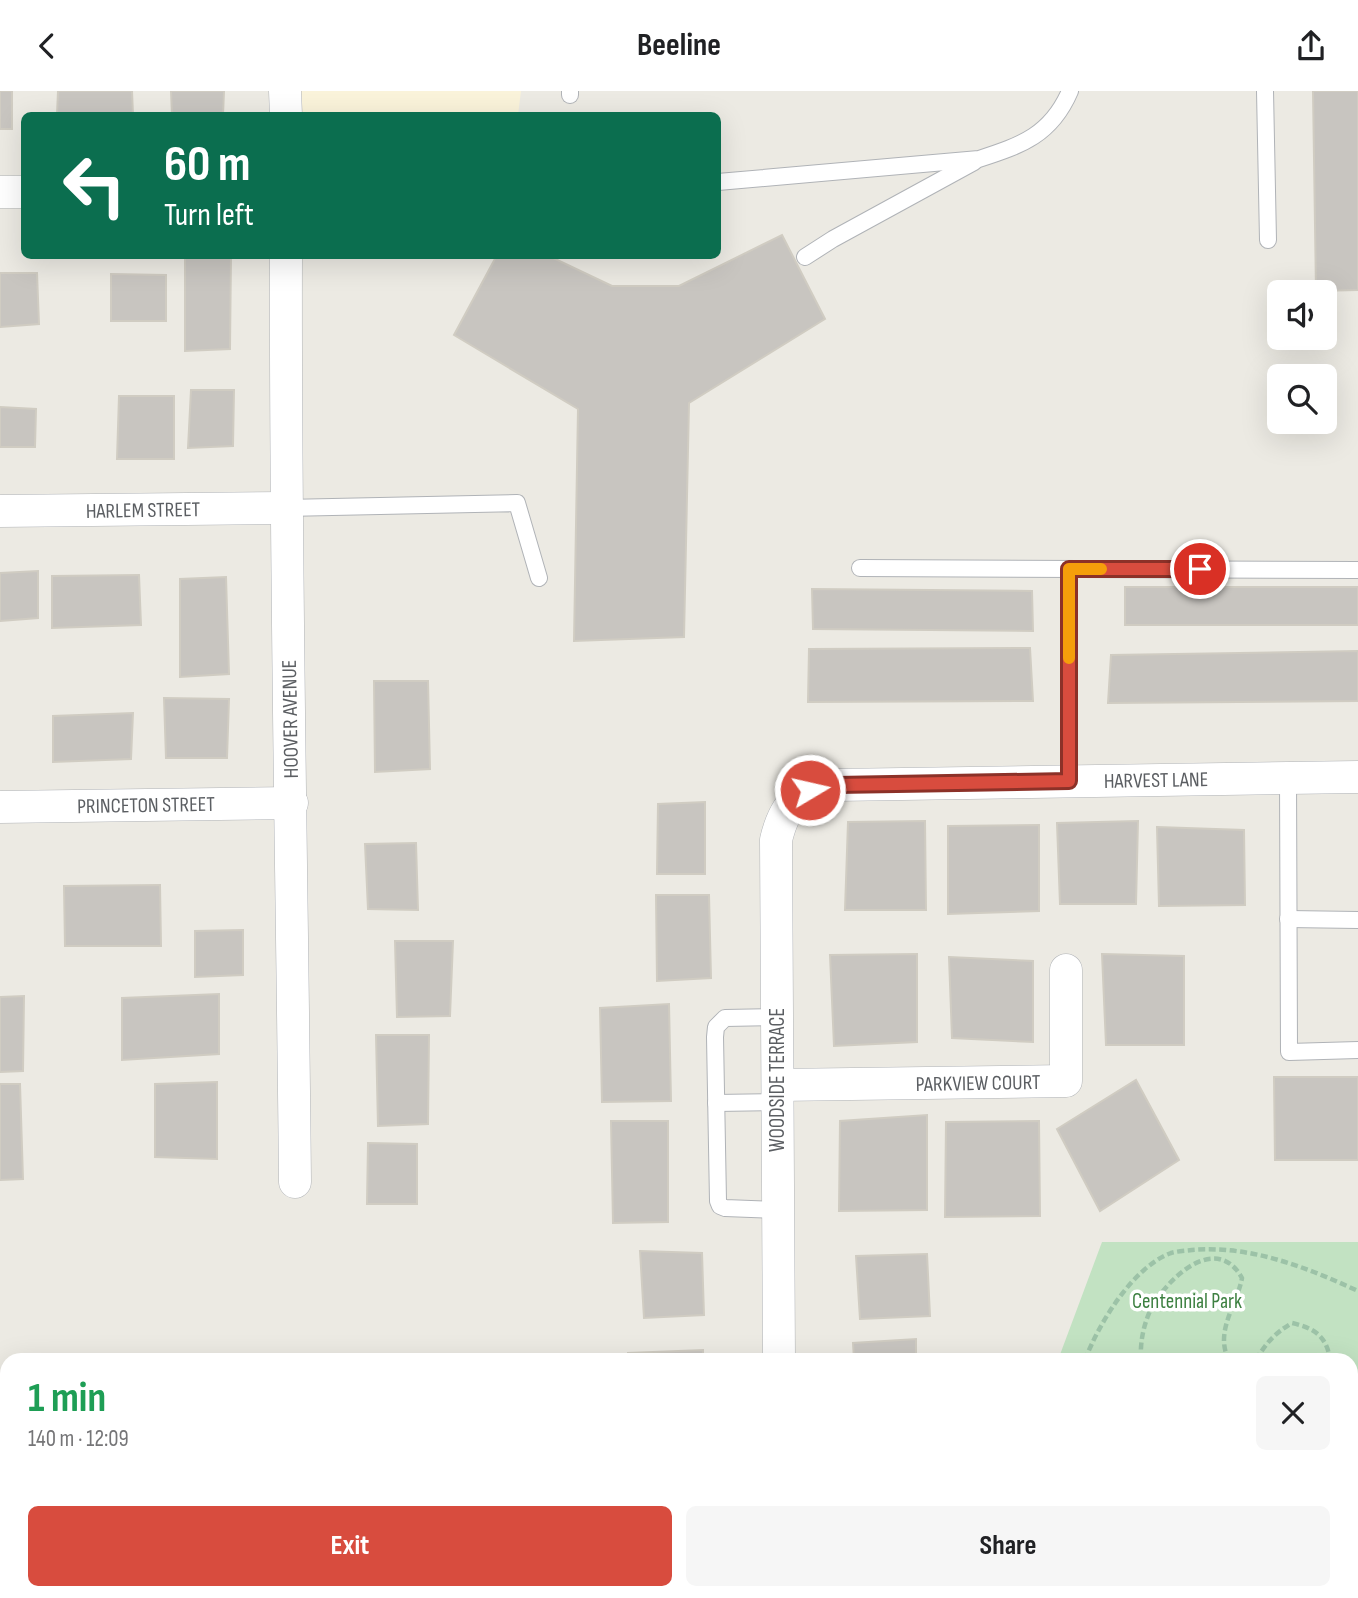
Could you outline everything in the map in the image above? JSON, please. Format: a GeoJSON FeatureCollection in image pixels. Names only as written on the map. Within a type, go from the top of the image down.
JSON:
{"type":"FeatureCollection","features":[{"type":"Feature","properties":{"kind":"street"},"geometry":{"type":"LineString","coordinates":[[285,91],[286,112]]}},
{"type":"Feature","properties":{"kind":"street"},"geometry":{"type":"LineString","coordinates":[[0,192],[21,192]]}},
{"type":"Feature","properties":{"kind":"street","name":"HOOVER AVENUE"},"geometry":{"type":"LineString","coordinates":[[286,259],[285,508],[292,803],[295,1182]]}},
{"type":"Feature","properties":{"kind":"street","name":"HARLEM STREET"},"geometry":{"type":"LineString","coordinates":[[0,511],[285,508]]}},
{"type":"Feature","properties":{"kind":"street","name":"HARVEST LANE"},"geometry":{"type":"LineString","coordinates":[[792,804],[810,790],[836,785],[1358,777]]}},
{"type":"Feature","properties":{"kind":"street","name":"PRINCETON STREET"},"geometry":{"type":"LineString","coordinates":[[0,807],[292,803]]}},
{"type":"Feature","properties":{"kind":"street","name":"WOODSIDE TERRACE"},"geometry":{"type":"LineString","coordinates":[[779,1353],[776,840],[781,820],[792,804]]}},
{"type":"Feature","properties":{"kind":"street","name":"PARKVIEW COURT"},"geometry":{"type":"LineString","coordinates":[[778,1094],[1066,1081],[1066,970]]}},
{"type":"Feature","properties":{"kind":"lane"},"geometry":{"type":"LineString","coordinates":[[805,257],[979,159],[1020,146],[1044,130],[1070,91]]}},
{"type":"Feature","properties":{"kind":"lane"},"geometry":{"type":"LineString","coordinates":[[1265,91],[1268,240]]}},
{"type":"Feature","properties":{"kind":"lane"},"geometry":{"type":"LineString","coordinates":[[721,182],[979,159]]}},
{"type":"Feature","properties":{"kind":"lane"},"geometry":{"type":"LineString","coordinates":[[285,508],[517,503],[539,578]]}},
{"type":"Feature","properties":{"kind":"lane"},"geometry":{"type":"LineString","coordinates":[[860,568],[1358,570]]}},
{"type":"Feature","properties":{"kind":"lane"},"geometry":{"type":"LineString","coordinates":[[1069,569],[1069,781]]}},
{"type":"Feature","properties":{"kind":"lane"},"geometry":{"type":"LineString","coordinates":[[1288,778],[1289,1052],[1358,1050]]}},
{"type":"Feature","properties":{"kind":"lane"},"geometry":{"type":"LineString","coordinates":[[1288,919],[1358,920]]}},
{"type":"Feature","properties":{"kind":"lane"},"geometry":{"type":"LineString","coordinates":[[777,1017],[725,1018],[718,1023],[715,1031],[719,1205],[743,1210],[778,1210]]}},
{"type":"Feature","properties":{"kind":"lane"},"geometry":{"type":"LineString","coordinates":[[716,1103],[778,1094]]}},
{"type":"Feature","properties":{"kind":"path"},"geometry":{"type":"LineString","coordinates":[[1088,1353],[1107,1316],[1145,1266],[1172,1252],[1210,1249],[1263,1255],[1317,1272],[1358,1291]]}},
{"type":"Feature","properties":{"kind":"path"},"geometry":{"type":"LineString","coordinates":[[1141,1353],[1140,1343],[1150,1311],[1164,1289],[1195,1262],[1212,1259],[1227,1261],[1236,1267],[1242,1277],[1240,1290],[1223,1331],[1226,1353]]}},
{"type":"Feature","properties":{"kind":"path"},"geometry":{"type":"LineString","coordinates":[[1260,1353],[1277,1331],[1292,1323],[1311,1328],[1325,1340],[1329,1353]]}},
{"type":"Feature","properties":{"kind":"shaded area"},"geometry":{"type":"Polygon","coordinates":[[[285,91],[521,91],[518,112],[286,112],[285,91]]]}},
{"type":"Feature","properties":{"kind":"green space","name":"Centennial Park"},"geometry":{"type":"Polygon","coordinates":[[[1102,1242],[1358,1242],[1358,1353],[1061,1353],[1102,1242]]]}},
{"type":"Feature","properties":{"kind":"building"},"geometry":{"type":"Polygon","coordinates":[[[0,91],[12,91],[12,129],[0,129],[0,91]]]}},
{"type":"Feature","properties":{"kind":"building"},"geometry":{"type":"Polygon","coordinates":[[[58,91],[132,91],[133,112],[57,112],[58,91]]]}},
{"type":"Feature","properties":{"kind":"building"},"geometry":{"type":"Polygon","coordinates":[[[171,91],[224,91],[223,112],[172,112],[171,91]]]}},
{"type":"Feature","properties":{"kind":"building"},"geometry":{"type":"Polygon","coordinates":[[[1313,91],[1358,91],[1358,290],[1337,290],[1337,280],[1316,280],[1313,91]]]}},
{"type":"Feature","properties":{"kind":"building"},"geometry":{"type":"Polygon","coordinates":[[[782,235],[825,319],[689,403],[684,637],[574,641],[578,409],[454,335],[495,259],[555,259],[612,286],[679,286],[782,235]]]}},
{"type":"Feature","properties":{"kind":"building"},"geometry":{"type":"Polygon","coordinates":[[[185,259],[231,259],[230,349],[185,351],[185,259]]]}},
{"type":"Feature","properties":{"kind":"building"},"geometry":{"type":"Polygon","coordinates":[[[0,273],[37,273],[39,324],[0,327],[0,273]]]}},
{"type":"Feature","properties":{"kind":"building"},"geometry":{"type":"Polygon","coordinates":[[[111,274],[166,275],[166,321],[111,321],[111,274]]]}},
{"type":"Feature","properties":{"kind":"building"},"geometry":{"type":"Polygon","coordinates":[[[191,390],[234,390],[233,446],[188,448],[191,390]]]}},
{"type":"Feature","properties":{"kind":"building"},"geometry":{"type":"Polygon","coordinates":[[[119,396],[174,396],[174,459],[117,459],[119,396]]]}},
{"type":"Feature","properties":{"kind":"building"},"geometry":{"type":"Polygon","coordinates":[[[0,407],[36,409],[35,447],[0,447],[0,407]]]}},
{"type":"Feature","properties":{"kind":"building"},"geometry":{"type":"Polygon","coordinates":[[[38,571],[38,618],[0,621],[0,573],[38,571]]]}},
{"type":"Feature","properties":{"kind":"building"},"geometry":{"type":"Polygon","coordinates":[[[139,575],[141,625],[52,628],[52,576],[139,575]]]}},
{"type":"Feature","properties":{"kind":"building"},"geometry":{"type":"Polygon","coordinates":[[[226,577],[229,674],[180,677],[180,579],[226,577]]]}},
{"type":"Feature","properties":{"kind":"building"},"geometry":{"type":"Polygon","coordinates":[[[1125,587],[1358,587],[1358,625],[1125,625],[1125,587]]]}},
{"type":"Feature","properties":{"kind":"building"},"geometry":{"type":"Polygon","coordinates":[[[812,589],[1032,591],[1033,631],[813,629],[812,589]]]}},
{"type":"Feature","properties":{"kind":"building"},"geometry":{"type":"Polygon","coordinates":[[[1030,648],[1033,701],[808,702],[809,649],[1030,648]]]}},
{"type":"Feature","properties":{"kind":"building"},"geometry":{"type":"Polygon","coordinates":[[[1358,651],[1358,701],[1108,703],[1111,655],[1358,651]]]}},
{"type":"Feature","properties":{"kind":"building"},"geometry":{"type":"Polygon","coordinates":[[[374,681],[428,681],[430,769],[375,772],[374,681]]]}},
{"type":"Feature","properties":{"kind":"building"},"geometry":{"type":"Polygon","coordinates":[[[164,698],[229,699],[227,758],[166,758],[164,698]]]}},
{"type":"Feature","properties":{"kind":"building"},"geometry":{"type":"Polygon","coordinates":[[[133,713],[131,759],[53,762],[53,716],[133,713]]]}},
{"type":"Feature","properties":{"kind":"building"},"geometry":{"type":"Polygon","coordinates":[[[705,802],[705,874],[657,874],[658,804],[705,802]]]}},
{"type":"Feature","properties":{"kind":"building"},"geometry":{"type":"Polygon","coordinates":[[[925,821],[926,910],[845,910],[848,822],[925,821]]]}},
{"type":"Feature","properties":{"kind":"building"},"geometry":{"type":"Polygon","coordinates":[[[1138,821],[1136,904],[1060,904],[1057,823],[1138,821]]]}},
{"type":"Feature","properties":{"kind":"building"},"geometry":{"type":"Polygon","coordinates":[[[1039,825],[1039,911],[948,914],[948,826],[1039,825]]]}},
{"type":"Feature","properties":{"kind":"building"},"geometry":{"type":"Polygon","coordinates":[[[1157,827],[1244,830],[1245,905],[1159,906],[1157,827]]]}},
{"type":"Feature","properties":{"kind":"building"},"geometry":{"type":"Polygon","coordinates":[[[416,843],[418,910],[368,909],[365,844],[416,843]]]}},
{"type":"Feature","properties":{"kind":"building"},"geometry":{"type":"Polygon","coordinates":[[[160,885],[161,946],[65,946],[64,886],[160,885]]]}},
{"type":"Feature","properties":{"kind":"building"},"geometry":{"type":"Polygon","coordinates":[[[656,895],[709,895],[711,978],[657,981],[656,895]]]}},
{"type":"Feature","properties":{"kind":"building"},"geometry":{"type":"Polygon","coordinates":[[[243,930],[243,975],[195,977],[195,931],[243,930]]]}},
{"type":"Feature","properties":{"kind":"building"},"geometry":{"type":"Polygon","coordinates":[[[395,941],[453,941],[450,1016],[397,1017],[395,941]]]}},
{"type":"Feature","properties":{"kind":"building"},"geometry":{"type":"Polygon","coordinates":[[[917,954],[917,1042],[834,1046],[830,955],[917,954]]]}},
{"type":"Feature","properties":{"kind":"building"},"geometry":{"type":"Polygon","coordinates":[[[1102,954],[1184,956],[1184,1045],[1106,1045],[1102,954]]]}},
{"type":"Feature","properties":{"kind":"building"},"geometry":{"type":"Polygon","coordinates":[[[949,957],[1033,961],[1033,1042],[952,1038],[949,957]]]}},
{"type":"Feature","properties":{"kind":"building"},"geometry":{"type":"Polygon","coordinates":[[[219,994],[219,1054],[122,1060],[122,998],[219,994]]]}},
{"type":"Feature","properties":{"kind":"building"},"geometry":{"type":"Polygon","coordinates":[[[24,996],[23,1071],[0,1072],[0,997],[24,996]]]}},
{"type":"Feature","properties":{"kind":"building"},"geometry":{"type":"Polygon","coordinates":[[[669,1004],[671,1101],[602,1102],[600,1008],[669,1004]]]}},
{"type":"Feature","properties":{"kind":"building"},"geometry":{"type":"Polygon","coordinates":[[[376,1035],[429,1035],[428,1124],[378,1126],[376,1035]]]}},
{"type":"Feature","properties":{"kind":"building"},"geometry":{"type":"Polygon","coordinates":[[[1274,1077],[1358,1077],[1358,1160],[1275,1160],[1274,1077]]]}},
{"type":"Feature","properties":{"kind":"building"},"geometry":{"type":"Polygon","coordinates":[[[1136,1080],[1179,1160],[1100,1211],[1057,1129],[1136,1080]]]}},
{"type":"Feature","properties":{"kind":"building"},"geometry":{"type":"Polygon","coordinates":[[[217,1082],[217,1159],[155,1157],[155,1084],[217,1082]]]}},
{"type":"Feature","properties":{"kind":"building"},"geometry":{"type":"Polygon","coordinates":[[[0,1084],[20,1084],[23,1179],[0,1180],[0,1084]]]}},
{"type":"Feature","properties":{"kind":"building"},"geometry":{"type":"Polygon","coordinates":[[[927,1115],[927,1210],[839,1211],[840,1121],[927,1115]]]}},
{"type":"Feature","properties":{"kind":"building"},"geometry":{"type":"Polygon","coordinates":[[[611,1121],[668,1121],[668,1222],[613,1223],[611,1121]]]}},
{"type":"Feature","properties":{"kind":"building"},"geometry":{"type":"Polygon","coordinates":[[[1039,1121],[1040,1216],[945,1217],[946,1122],[1039,1121]]]}},
{"type":"Feature","properties":{"kind":"building"},"geometry":{"type":"Polygon","coordinates":[[[368,1143],[417,1144],[417,1204],[367,1204],[368,1143]]]}},
{"type":"Feature","properties":{"kind":"building"},"geometry":{"type":"Polygon","coordinates":[[[640,1251],[702,1253],[704,1315],[644,1318],[640,1251]]]}},
{"type":"Feature","properties":{"kind":"building"},"geometry":{"type":"Polygon","coordinates":[[[927,1254],[930,1316],[860,1319],[856,1256],[927,1254]]]}},
{"type":"Feature","properties":{"kind":"building"},"geometry":{"type":"Polygon","coordinates":[[[916,1339],[916,1353],[854,1353],[853,1343],[916,1339]]]}},
{"type":"Feature","properties":{"kind":"building"},"geometry":{"type":"Polygon","coordinates":[[[703,1350],[703,1353],[628,1353],[703,1350]]]}},
{"type":"Feature","properties":{"kind":"slow traffic"},"geometry":{"type":"LineString","coordinates":[[1069,658],[1069,569],[1101,569]]}},
{"type":"Feature","properties":{"kind":"route"},"geometry":{"type":"LineString","coordinates":[[810,790],[836,785],[1069,781],[1069,569],[1200,569]]}}]}
